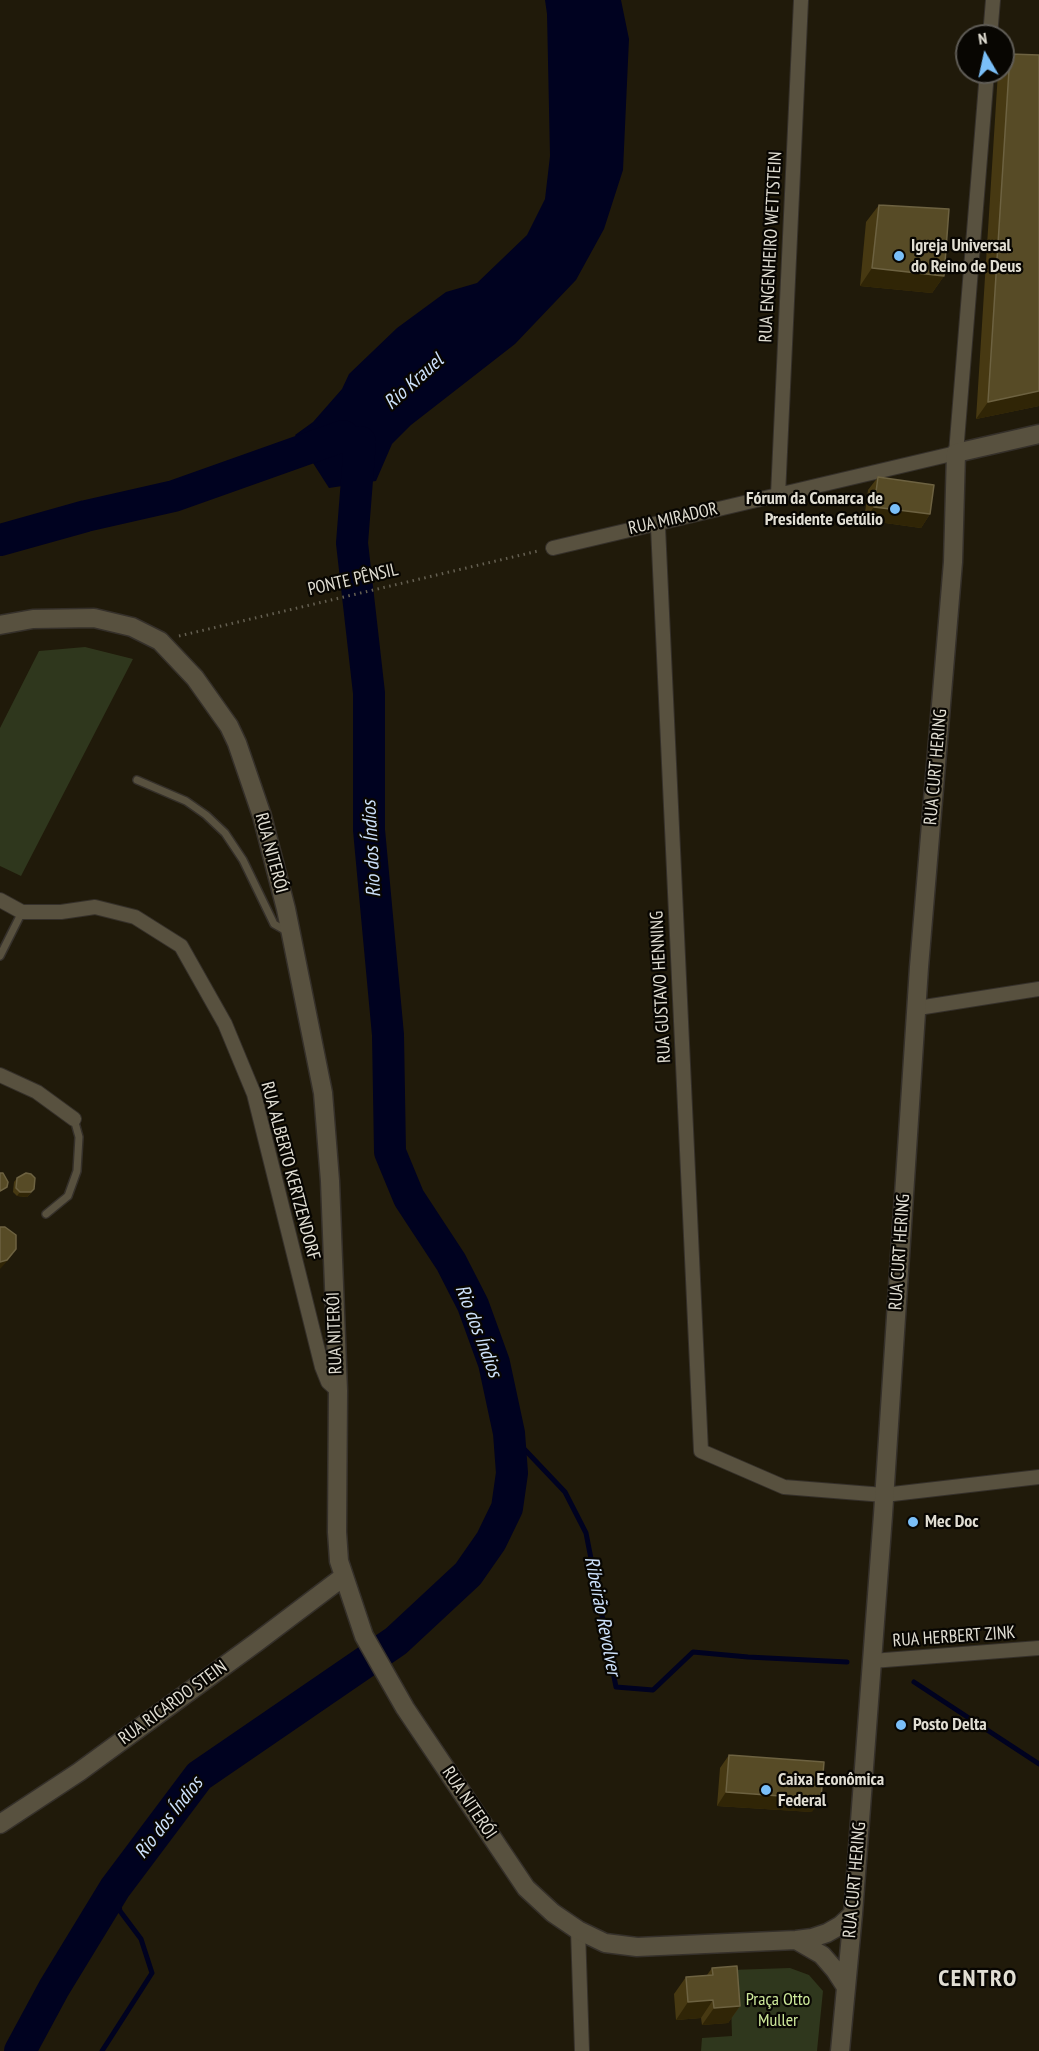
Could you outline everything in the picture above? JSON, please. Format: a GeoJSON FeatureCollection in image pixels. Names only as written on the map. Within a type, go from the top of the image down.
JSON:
{"type":"FeatureCollection","features":[{"type":"Feature","properties":{"kind":"main road","name":"RUA MIRADOR"},"geometry":{"type":"LineString","coordinates":[[956,453],[1039,434]]}},
{"type":"Feature","properties":{"kind":"main road","name":"RUA CURT HERING"},"geometry":{"type":"LineString","coordinates":[[840,2051],[872,1661],[920,955],[953,561],[956,453]]}},
{"type":"Feature","properties":{"kind":"main road","name":"RUA NITERÓI"},"geometry":{"type":"LineString","coordinates":[[0,625],[33,619],[94,618],[132,627],[160,641],[195,678],[229,726],[237,743],[262,816],[291,933],[323,1094],[330,1181],[338,1391],[337,1549],[343,1577],[364,1636],[405,1708],[526,1888],[553,1913],[578,1930],[605,1943],[637,1947],[796,1940],[827,1933],[841,1925],[853,1914]]}},
{"type":"Feature","properties":{"kind":"main road","name":"RUA RICARDO STEIN"},"geometry":{"type":"LineString","coordinates":[[0,1824],[79,1772],[343,1577]]}},
{"type":"Feature","properties":{"kind":"main road"},"geometry":{"type":"LineString","coordinates":[[796,1940],[822,1955],[846,1987]]}},
{"type":"Feature","properties":{"kind":"street","name":"RUA ENGENHEIRO WETTSTEIN"},"geometry":{"type":"LineString","coordinates":[[778,495],[801,0]]}},
{"type":"Feature","properties":{"kind":"street"},"geometry":{"type":"LineString","coordinates":[[991,24],[993,0]]}},
{"type":"Feature","properties":{"kind":"street"},"geometry":{"type":"LineString","coordinates":[[956,453],[986,84]]}},
{"type":"Feature","properties":{"kind":"street","name":"RUA MIRADOR"},"geometry":{"type":"LineString","coordinates":[[553,548],[956,453]]}},
{"type":"Feature","properties":{"kind":"street","name":"RUA GUSTAVO HENNING"},"geometry":{"type":"LineString","coordinates":[[660,522],[658,527],[701,1451],[784,1487],[884,1495]]}},
{"type":"Feature","properties":{"kind":"street","name":"RUA ALBERTO KERTZENDORF"},"geometry":{"type":"LineString","coordinates":[[0,900],[22,912],[60,912],[95,907],[135,917],[181,946],[225,1024],[254,1094],[322,1367],[328,1382],[338,1391]]}},
{"type":"Feature","properties":{"kind":"street"},"geometry":{"type":"LineString","coordinates":[[918,1008],[1039,990]]}},
{"type":"Feature","properties":{"kind":"street"},"geometry":{"type":"LineString","coordinates":[[0,1075],[37,1092],[74,1119]]}},
{"type":"Feature","properties":{"kind":"street"},"geometry":{"type":"LineString","coordinates":[[884,1495],[1039,1477]]}},
{"type":"Feature","properties":{"kind":"street","name":"RUA HERBERT ZINK"},"geometry":{"type":"LineString","coordinates":[[872,1661],[1039,1648]]}},
{"type":"Feature","properties":{"kind":"street"},"geometry":{"type":"LineString","coordinates":[[578,1930],[582,2051]]}},
{"type":"Feature","properties":{"kind":"lane"},"geometry":{"type":"LineString","coordinates":[[137,780],[186,801],[206,815],[225,834],[243,860],[274,924],[291,933]]}},
{"type":"Feature","properties":{"kind":"lane"},"geometry":{"type":"LineString","coordinates":[[0,956],[22,912]]}},
{"type":"Feature","properties":{"kind":"lane"},"geometry":{"type":"LineString","coordinates":[[46,1214],[68,1196],[77,1171],[79,1137],[74,1119]]}},
{"type":"Feature","properties":{"kind":"path","name":"PONTE PÊNSIL"},"geometry":{"type":"LineString","coordinates":[[160,641],[553,548]]}},
{"type":"Feature","properties":{"kind":"green space"},"geometry":{"type":"Polygon","coordinates":[[[85,647],[133,659],[21,876],[0,866],[0,728],[39,651],[85,647]]]}},
{"type":"Feature","properties":{"kind":"green space","name":"Praça Otto Muller"},"geometry":{"type":"Polygon","coordinates":[[[790,1968],[809,1975],[823,1991],[817,2051],[701,2051],[702,2038],[732,2036],[730,1970],[790,1968]]]}},
{"type":"Feature","properties":{"kind":"water"},"geometry":{"type":"Polygon","coordinates":[[[545,0],[621,0],[629,39],[623,170],[604,229],[576,280],[515,344],[411,425],[392,444],[376,481],[329,488],[295,435],[313,422],[342,389],[349,374],[397,328],[446,292],[477,283],[527,235],[545,199],[550,156],[545,0]]]}},
{"type":"Feature","properties":{"kind":"building"},"geometry":{"type":"Polygon","coordinates":[[[1015,54],[1039,55],[1039,391],[988,402],[1008,84],[1015,84],[1015,54]]]}},
{"type":"Feature","properties":{"kind":"building","name":"Igreja Universal do Reino de Deus"},"geometry":{"type":"Polygon","coordinates":[[[879,205],[949,209],[944,276],[872,268],[879,205]]]}},
{"type":"Feature","properties":{"kind":"building"},"geometry":{"type":"Polygon","coordinates":[[[878,477],[934,485],[930,514],[874,507],[878,477]]]}},
{"type":"Feature","properties":{"kind":"building"},"geometry":{"type":"Polygon","coordinates":[[[0,1173],[3,1173],[8,1182],[7,1187],[0,1191],[0,1173]]]}},
{"type":"Feature","properties":{"kind":"building"},"geometry":{"type":"Polygon","coordinates":[[[26,1173],[35,1178],[34,1189],[31,1192],[20,1192],[16,1188],[17,1178],[26,1173]]]}},
{"type":"Feature","properties":{"kind":"building"},"geometry":{"type":"Polygon","coordinates":[[[0,1227],[5,1227],[16,1235],[16,1249],[7,1260],[0,1262],[0,1227]]]}},
{"type":"Feature","properties":{"kind":"building"},"geometry":{"type":"Polygon","coordinates":[[[729,1755],[824,1762],[821,1799],[726,1792],[729,1755]]]}},
{"type":"Feature","properties":{"kind":"building"},"geometry":{"type":"Polygon","coordinates":[[[737,1966],[740,2006],[714,2008],[713,2000],[688,2002],[686,1977],[713,1975],[712,1968],[737,1966]]]}},
{"type":"Feature","properties":{"kind":"waterway","name":"Rio Krauel"},"geometry":{"type":"LineString","coordinates":[[0,540],[86,516],[174,496],[343,436]]}},
{"type":"Feature","properties":{"kind":"waterway","name":"Rio dos Índios"},"geometry":{"type":"LineString","coordinates":[[20,2051],[54,1988],[115,1888],[199,1776],[396,1641],[468,1574],[491,1541],[507,1508],[512,1473],[509,1433],[494,1363],[473,1305],[451,1262],[409,1198],[390,1152],[388,1035],[369,830],[369,693],[352,543],[360,442]]}},
{"type":"Feature","properties":{"kind":"waterway","name":"Ribeirão Revolver"},"geometry":{"type":"LineString","coordinates":[[509,1433],[565,1492],[586,1533],[616,1687],[653,1690],[693,1652],[847,1662]]}},
{"type":"Feature","properties":{"kind":"waterway","name":"Ribeirão Revolver"},"geometry":{"type":"LineString","coordinates":[[914,1682],[1039,1764]]}},
{"type":"Feature","properties":{"kind":"waterway"},"geometry":{"type":"LineString","coordinates":[[102,2051],[152,1973],[141,1939],[120,1911],[115,1888]]}},
{"type":"Feature","properties":{"kind":"place","name":"Igreja Universal do Reino de Deus"},"geometry":{"type":"Point","coordinates":[899,256]}},
{"type":"Feature","properties":{"kind":"place","name":"Fórum da Comarca de Presidente Getúlio"},"geometry":{"type":"Point","coordinates":[895,509]}},
{"type":"Feature","properties":{"kind":"place","name":"Mec Doc"},"geometry":{"type":"Point","coordinates":[913,1522]}},
{"type":"Feature","properties":{"kind":"place","name":"Posto Delta"},"geometry":{"type":"Point","coordinates":[901,1725]}},
{"type":"Feature","properties":{"kind":"place","name":"Caixa Econômica Federal"},"geometry":{"type":"Point","coordinates":[766,1790]}},
{"type":"Feature","properties":{"kind":"district","name":"CENTRO"},"geometry":{"type":"Point","coordinates":[978,1979]}}]}
